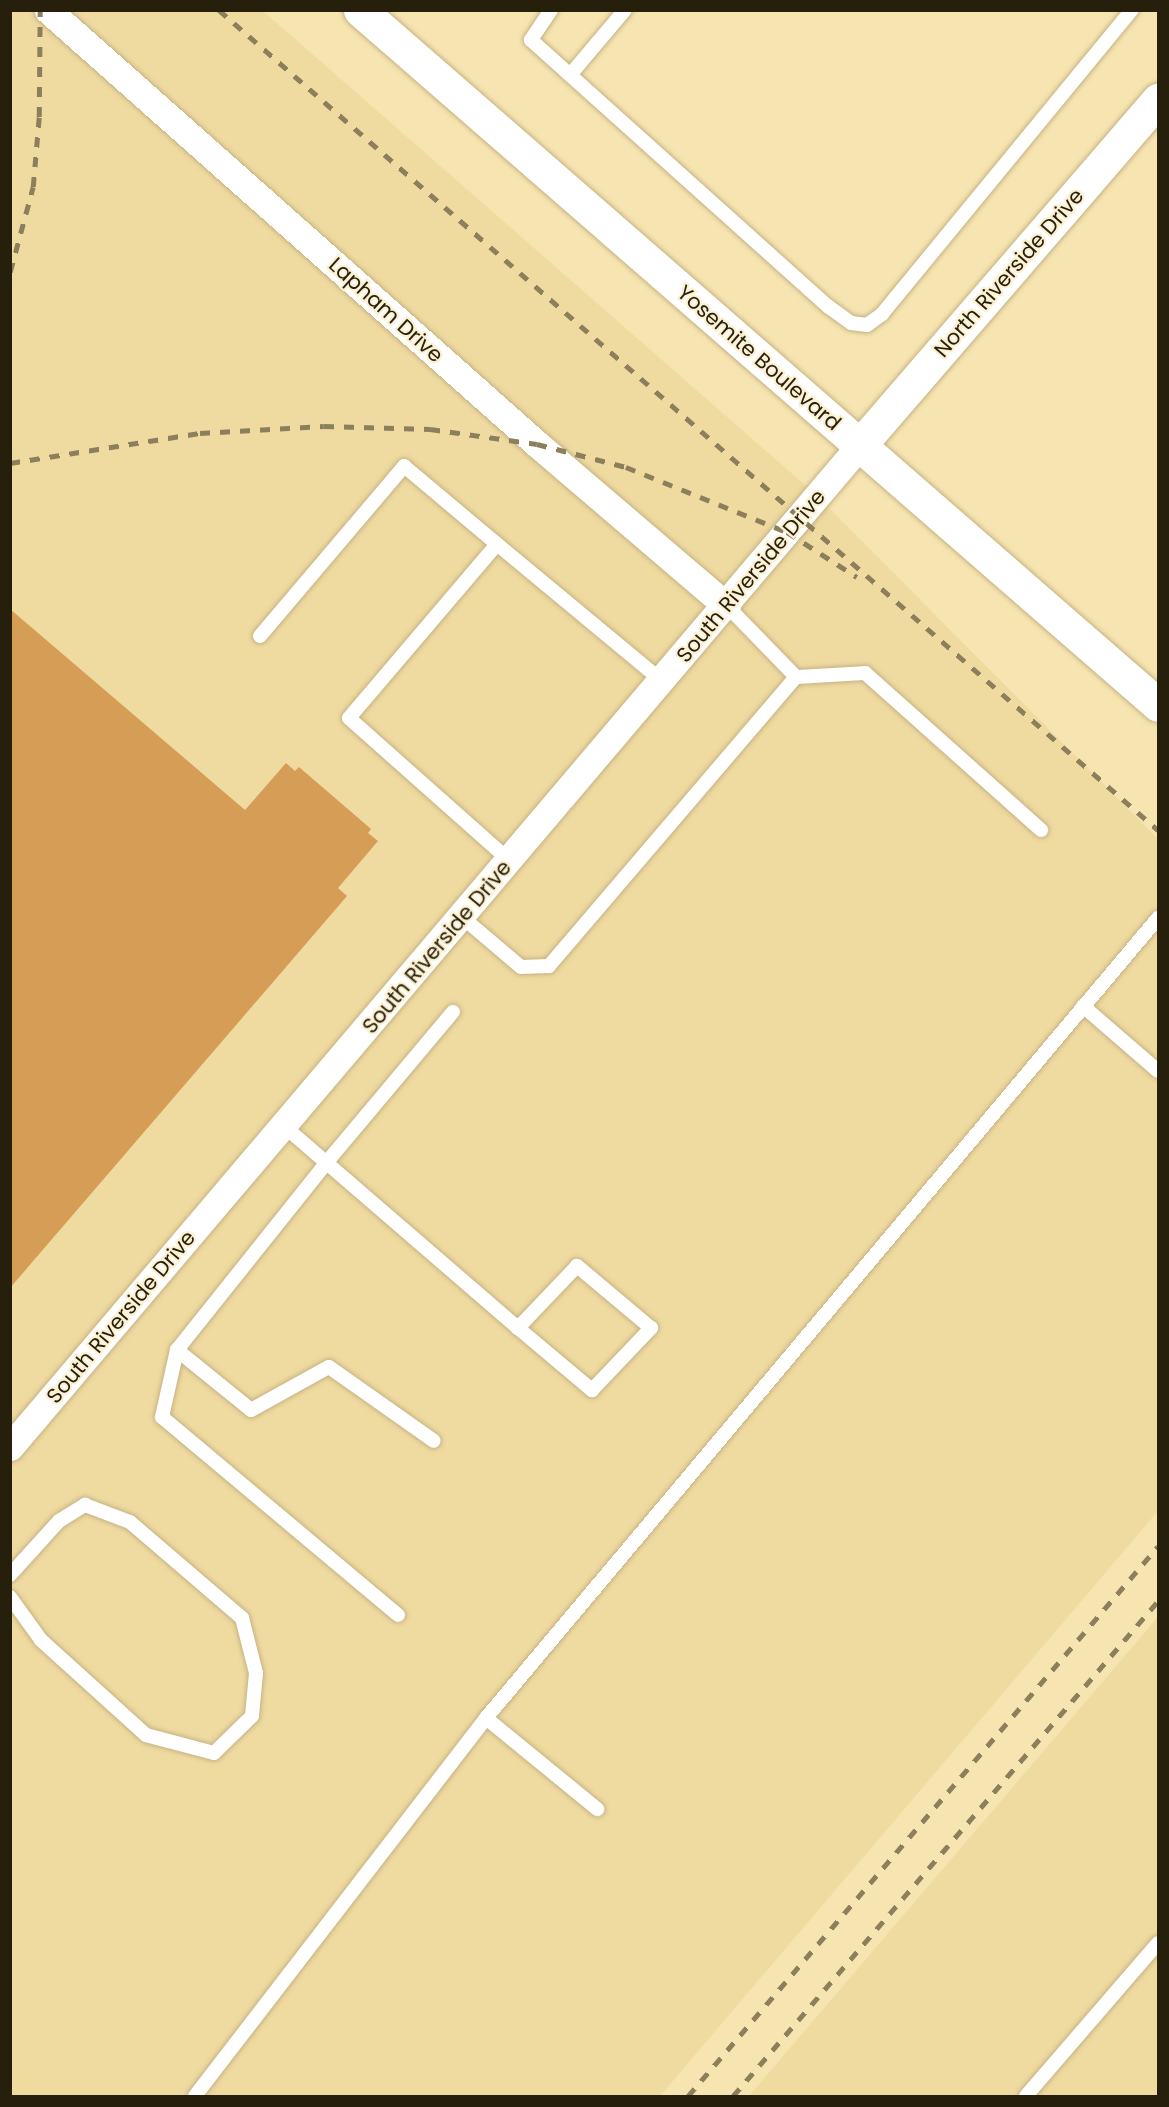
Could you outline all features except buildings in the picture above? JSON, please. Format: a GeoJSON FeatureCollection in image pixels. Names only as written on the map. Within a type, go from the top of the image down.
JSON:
{"type":"FeatureCollection","features":[{"type":"Feature","properties":{"kind":"main road","name":"Yosemite Boulevard"},"geometry":{"type":"LineString","coordinates":[[360,10],[1158,705]]}},
{"type":"Feature","properties":{"kind":"main road","name":"North Riverside Drive"},"geometry":{"type":"LineString","coordinates":[[860,445],[1158,100]]}},
{"type":"Feature","properties":{"kind":"street","name":"Lapham Drive"},"geometry":{"type":"LineString","coordinates":[[48,10],[537,444],[727,606]]}},
{"type":"Feature","properties":{"kind":"street","name":"South Riverside Drive"},"geometry":{"type":"LineString","coordinates":[[10,1446],[663,682],[860,445]]}},
{"type":"Feature","properties":{"kind":"lane"},"geometry":{"type":"LineString","coordinates":[[551,10],[531,40],[829,307],[851,323],[867,325],[882,314],[1132,10]]}},
{"type":"Feature","properties":{"kind":"lane"},"geometry":{"type":"LineString","coordinates":[[570,75],[625,10]]}},
{"type":"Feature","properties":{"kind":"lane"},"geometry":{"type":"LineString","coordinates":[[260,636],[404,466],[663,682]]}},
{"type":"Feature","properties":{"kind":"lane"},"geometry":{"type":"LineString","coordinates":[[496,544],[349,718],[510,861]]}},
{"type":"Feature","properties":{"kind":"lane"},"geometry":{"type":"LineString","coordinates":[[727,606],[796,677]]}},
{"type":"Feature","properties":{"kind":"lane"},"geometry":{"type":"LineString","coordinates":[[462,917],[521,967],[549,966],[796,677],[865,674],[1041,830]]}},
{"type":"Feature","properties":{"kind":"lane"},"geometry":{"type":"LineString","coordinates":[[195,2097],[486,1718],[1158,918]]}},
{"type":"Feature","properties":{"kind":"lane"},"geometry":{"type":"LineString","coordinates":[[1083,1006],[1158,1071]]}},
{"type":"Feature","properties":{"kind":"lane"},"geometry":{"type":"LineString","coordinates":[[398,1615],[162,1417],[177,1350],[327,1162],[453,1012]]}},
{"type":"Feature","properties":{"kind":"lane"},"geometry":{"type":"LineString","coordinates":[[284,1126],[518,1328],[592,1390],[651,1328],[577,1266],[518,1328]]}},
{"type":"Feature","properties":{"kind":"lane"},"geometry":{"type":"LineString","coordinates":[[177,1350],[251,1410],[328,1367],[434,1441]]}},
{"type":"Feature","properties":{"kind":"lane"},"geometry":{"type":"LineString","coordinates":[[10,1575],[59,1521],[86,1505],[130,1522],[242,1618],[256,1673],[252,1716],[214,1753],[147,1735],[40,1640],[10,1597]]}},
{"type":"Feature","properties":{"kind":"lane"},"geometry":{"type":"LineString","coordinates":[[486,1718],[597,1809]]}},
{"type":"Feature","properties":{"kind":"lane"},"geometry":{"type":"LineString","coordinates":[[1026,2097],[1158,1943]]}},
{"type":"Feature","properties":{"kind":"shaded area"},"geometry":{"type":"Polygon","coordinates":[[[11,11],[263,11],[813,492],[1158,839],[1158,1511],[660,2096],[11,2096],[11,11]]]}},
{"type":"Feature","properties":{"kind":"shaded area"},"geometry":{"type":"Polygon","coordinates":[[[1158,1617],[1158,2096],[749,2096],[1158,1617]]]}},
{"type":"Feature","properties":{"kind":"railway"},"geometry":{"type":"LineString","coordinates":[[10,272],[33,187],[39,117],[40,10]]}},
{"type":"Feature","properties":{"kind":"railway"},"geometry":{"type":"LineString","coordinates":[[219,10],[1158,830]]}},
{"type":"Feature","properties":{"kind":"railway"},"geometry":{"type":"LineString","coordinates":[[10,463],[200,433],[324,426],[430,429],[537,444],[626,467],[787,532],[857,577]]}},
{"type":"Feature","properties":{"kind":"railway"},"geometry":{"type":"LineString","coordinates":[[688,2096],[1158,1546]]}},
{"type":"Feature","properties":{"kind":"railway"},"geometry":{"type":"LineString","coordinates":[[733,2096],[1158,1601]]}}]}
